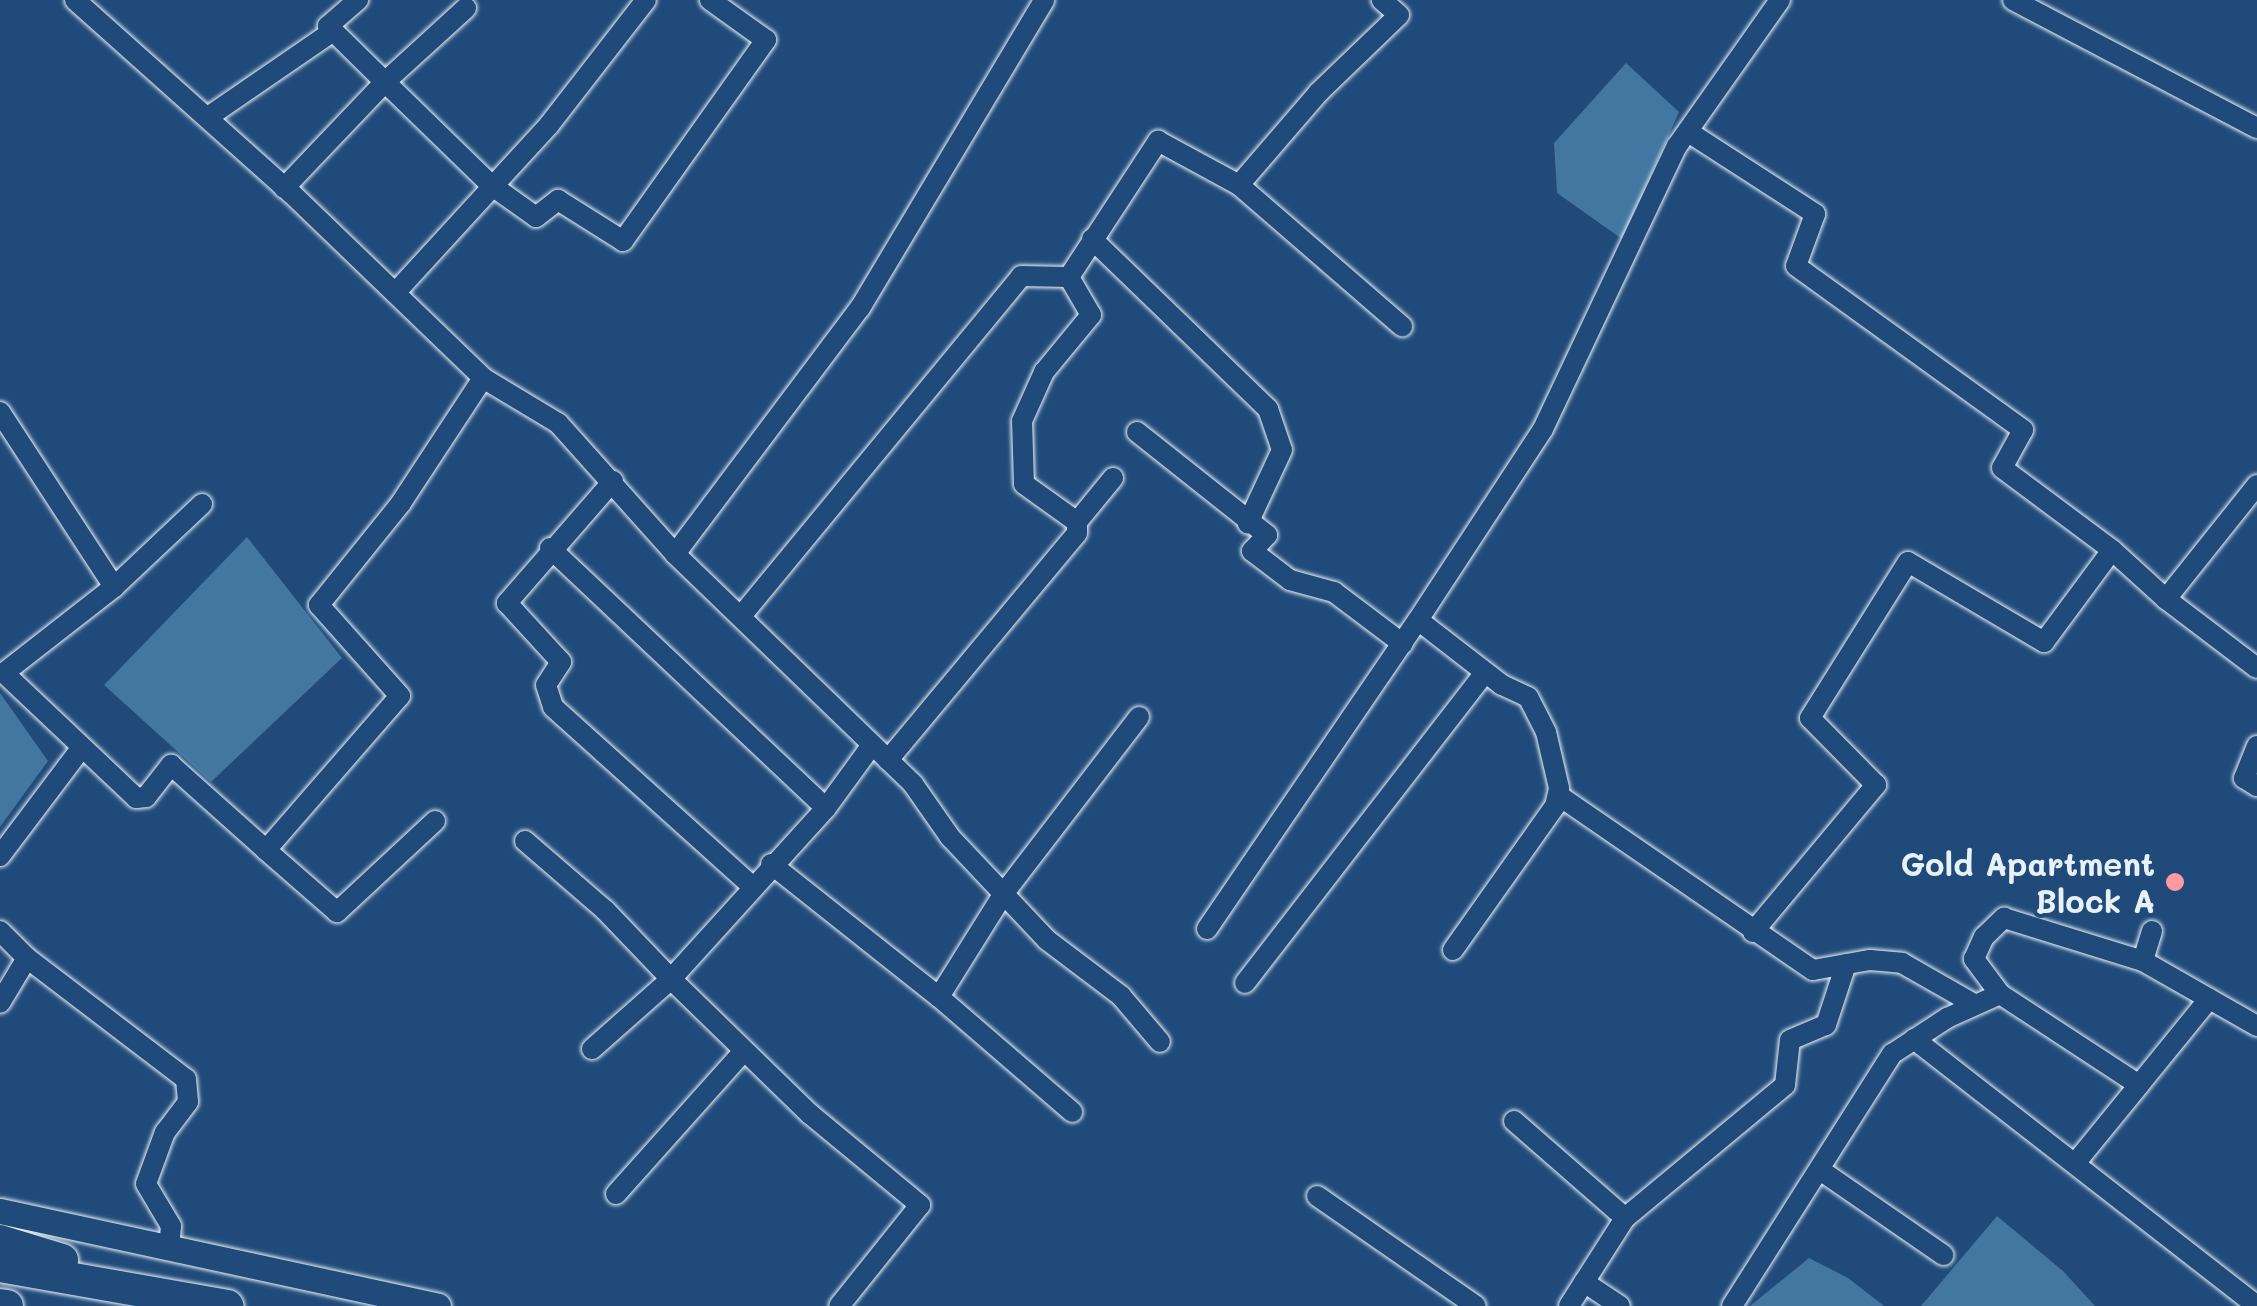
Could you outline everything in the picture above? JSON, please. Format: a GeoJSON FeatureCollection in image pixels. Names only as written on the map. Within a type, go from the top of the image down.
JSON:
{"type":"FeatureCollection","features":[{"type":"Feature","properties":{"kind":"highway"},"geometry":{"type":"LineString","coordinates":[[0,1240],[163,1294]]}},
{"type":"Feature","properties":{"kind":"highway"},"geometry":{"type":"LineString","coordinates":[[0,1266],[228,1306]]}},
{"type":"Feature","properties":{"kind":"street"},"geometry":{"type":"LineString","coordinates":[[75,0],[208,117],[483,378],[558,423],[676,554],[888,760],[1047,940],[1121,996],[1160,1042]]}},
{"type":"Feature","properties":{"kind":"street"},"geometry":{"type":"LineString","coordinates":[[358,0],[328,26],[491,185],[536,217],[558,200],[623,242],[766,40],[710,0]]}},
{"type":"Feature","properties":{"kind":"street"},"geometry":{"type":"LineString","coordinates":[[395,292],[549,124],[646,0]]}},
{"type":"Feature","properties":{"kind":"street"},"geometry":{"type":"LineString","coordinates":[[676,554],[860,308],[1044,0]]}},
{"type":"Feature","properties":{"kind":"street"},"geometry":{"type":"LineString","coordinates":[[1240,185],[1318,93],[1400,14],[1382,0]]}},
{"type":"Feature","properties":{"kind":"street"},"geometry":{"type":"LineString","coordinates":[[1206,929],[1403,644],[1543,429],[1647,199],[1780,0]]}},
{"type":"Feature","properties":{"kind":"street"},"geometry":{"type":"LineString","coordinates":[[2014,0],[2257,128]]}},
{"type":"Feature","properties":{"kind":"street"},"geometry":{"type":"LineString","coordinates":[[284,188],[385,82],[466,8]]}},
{"type":"Feature","properties":{"kind":"street"},"geometry":{"type":"LineString","coordinates":[[208,117],[333,31]]}},
{"type":"Feature","properties":{"kind":"street"},"geometry":{"type":"LineString","coordinates":[[1690,132],[1815,214],[1796,266],[2023,430],[2002,468],[2112,550],[2166,599],[2257,668]]}},
{"type":"Feature","properties":{"kind":"street"},"geometry":{"type":"LineString","coordinates":[[1069,276],[1158,140],[1240,185],[1402,326]]}},
{"type":"Feature","properties":{"kind":"street"},"geometry":{"type":"LineString","coordinates":[[1092,239],[1268,409],[1282,450],[1248,523]]}},
{"type":"Feature","properties":{"kind":"street"},"geometry":{"type":"LineString","coordinates":[[742,616],[1021,276],[1069,276]]}},
{"type":"Feature","properties":{"kind":"street"},"geometry":{"type":"LineString","coordinates":[[1069,276],[1092,315],[1044,372],[1022,421],[1024,484],[1077,522]]}},
{"type":"Feature","properties":{"kind":"street"},"geometry":{"type":"LineString","coordinates":[[266,850],[400,696],[319,606],[400,503],[483,378]]}},
{"type":"Feature","properties":{"kind":"street"},"geometry":{"type":"LineString","coordinates":[[0,412],[114,587]]}},
{"type":"Feature","properties":{"kind":"street"},"geometry":{"type":"LineString","coordinates":[[1136,432],[1267,535],[1252,551],[1290,580],[1334,592],[1403,644]]}},
{"type":"Feature","properties":{"kind":"street"},"geometry":{"type":"LineString","coordinates":[[888,760],[1073,543],[1077,522],[1113,478]]}},
{"type":"Feature","properties":{"kind":"street"},"geometry":{"type":"LineString","coordinates":[[613,482],[550,548],[507,603],[561,662],[546,685],[553,707],[754,888]]}},
{"type":"Feature","properties":{"kind":"street"},"geometry":{"type":"LineString","coordinates":[[2166,599],[2257,485]]}},
{"type":"Feature","properties":{"kind":"street"},"geometry":{"type":"LineString","coordinates":[[202,504],[114,587],[4,673],[141,801],[171,765],[337,912],[435,821]]}},
{"type":"Feature","properties":{"kind":"street"},"geometry":{"type":"LineString","coordinates":[[550,548],[826,808]]}},
{"type":"Feature","properties":{"kind":"street"},"geometry":{"type":"LineString","coordinates":[[1753,932],[1876,785],[1810,718],[1908,562],[2044,642],[2112,550]]}},
{"type":"Feature","properties":{"kind":"street"},"geometry":{"type":"LineString","coordinates":[[1418,620],[1485,673],[1528,697],[1546,732],[1558,795],[1753,932],[1813,970],[1846,964],[1902,963],[1972,1003]]}},
{"type":"Feature","properties":{"kind":"street"},"geometry":{"type":"LineString","coordinates":[[1245,983],[1485,673]]}},
{"type":"Feature","properties":{"kind":"street"},"geometry":{"type":"LineString","coordinates":[[939,997],[1004,893],[1139,717]]}},
{"type":"Feature","properties":{"kind":"street"},"geometry":{"type":"LineString","coordinates":[[592,1049],[671,979],[771,864],[826,808],[872,745]]}},
{"type":"Feature","properties":{"kind":"street"},"geometry":{"type":"LineString","coordinates":[[0,856],[82,746]]}},
{"type":"Feature","properties":{"kind":"street"},"geometry":{"type":"LineString","coordinates":[[2257,746],[2244,778],[2257,786]]}},
{"type":"Feature","properties":{"kind":"street"},"geometry":{"type":"LineString","coordinates":[[1454,950],[1558,795]]}},
{"type":"Feature","properties":{"kind":"street"},"geometry":{"type":"LineString","coordinates":[[525,841],[605,910],[744,1051],[920,1206],[838,1306]]}},
{"type":"Feature","properties":{"kind":"street"},"geometry":{"type":"LineString","coordinates":[[771,864],[939,997],[1072,1112]]}},
{"type":"Feature","properties":{"kind":"street"},"geometry":{"type":"LineString","coordinates":[[2139,1085],[2000,994],[1974,959],[1984,936],[2004,918],[2143,961],[2257,1026]]}},
{"type":"Feature","properties":{"kind":"street"},"geometry":{"type":"LineString","coordinates":[[0,931],[27,958],[186,1080],[188,1102],[166,1132],[146,1184],[172,1226],[169,1246]]}},
{"type":"Feature","properties":{"kind":"street"},"geometry":{"type":"LineString","coordinates":[[2143,961],[2152,931]]}},
{"type":"Feature","properties":{"kind":"street"},"geometry":{"type":"LineString","coordinates":[[0,1003],[27,958]]}},
{"type":"Feature","properties":{"kind":"street"},"geometry":{"type":"LineString","coordinates":[[1569,1306],[1625,1218],[1785,1085],[1790,1040],[1826,1025],[1846,964]]}},
{"type":"Feature","properties":{"kind":"street"},"geometry":{"type":"LineString","coordinates":[[1732,1306],[1892,1054],[1972,1003],[2000,994]]}},
{"type":"Feature","properties":{"kind":"street"},"geometry":{"type":"LineString","coordinates":[[2076,1161],[2209,999]]}},
{"type":"Feature","properties":{"kind":"street"},"geometry":{"type":"LineString","coordinates":[[1914,1039],[2076,1161],[2257,1306]]}},
{"type":"Feature","properties":{"kind":"street"},"geometry":{"type":"LineString","coordinates":[[616,1194],[744,1051]]}},
{"type":"Feature","properties":{"kind":"street"},"geometry":{"type":"LineString","coordinates":[[1514,1121],[1625,1218]]}},
{"type":"Feature","properties":{"kind":"street"},"geometry":{"type":"LineString","coordinates":[[1820,1170],[1943,1255]]}},
{"type":"Feature","properties":{"kind":"street"},"geometry":{"type":"LineString","coordinates":[[1316,1196],[1476,1306]]}},
{"type":"Feature","properties":{"kind":"street"},"geometry":{"type":"LineString","coordinates":[[0,1211],[438,1306]]}},
{"type":"Feature","properties":{"kind":"street"},"geometry":{"type":"LineString","coordinates":[[1584,1282],[1620,1306]]}},
{"type":"Feature","properties":{"kind":"water"},"geometry":{"type":"Polygon","coordinates":[[[1626,63],[1679,112],[1622,239],[1557,193],[1554,143],[1626,63]]]}},
{"type":"Feature","properties":{"kind":"water"},"geometry":{"type":"Polygon","coordinates":[[[247,537],[342,658],[211,782],[104,685],[247,537]]]}},
{"type":"Feature","properties":{"kind":"water"},"geometry":{"type":"Polygon","coordinates":[[[0,693],[48,761],[0,827],[0,693]]]}},
{"type":"Feature","properties":{"kind":"water"},"geometry":{"type":"Polygon","coordinates":[[[1997,1216],[2063,1271],[2095,1306],[1921,1306],[1997,1216]]]}},
{"type":"Feature","properties":{"kind":"water"},"geometry":{"type":"Polygon","coordinates":[[[1809,1258],[1848,1278],[1884,1306],[1750,1306],[1809,1258]]]}},
{"type":"Feature","properties":{"kind":"place","name":"Gold Apartment Block A"},"geometry":{"type":"Point","coordinates":[2175,882]}}]}
